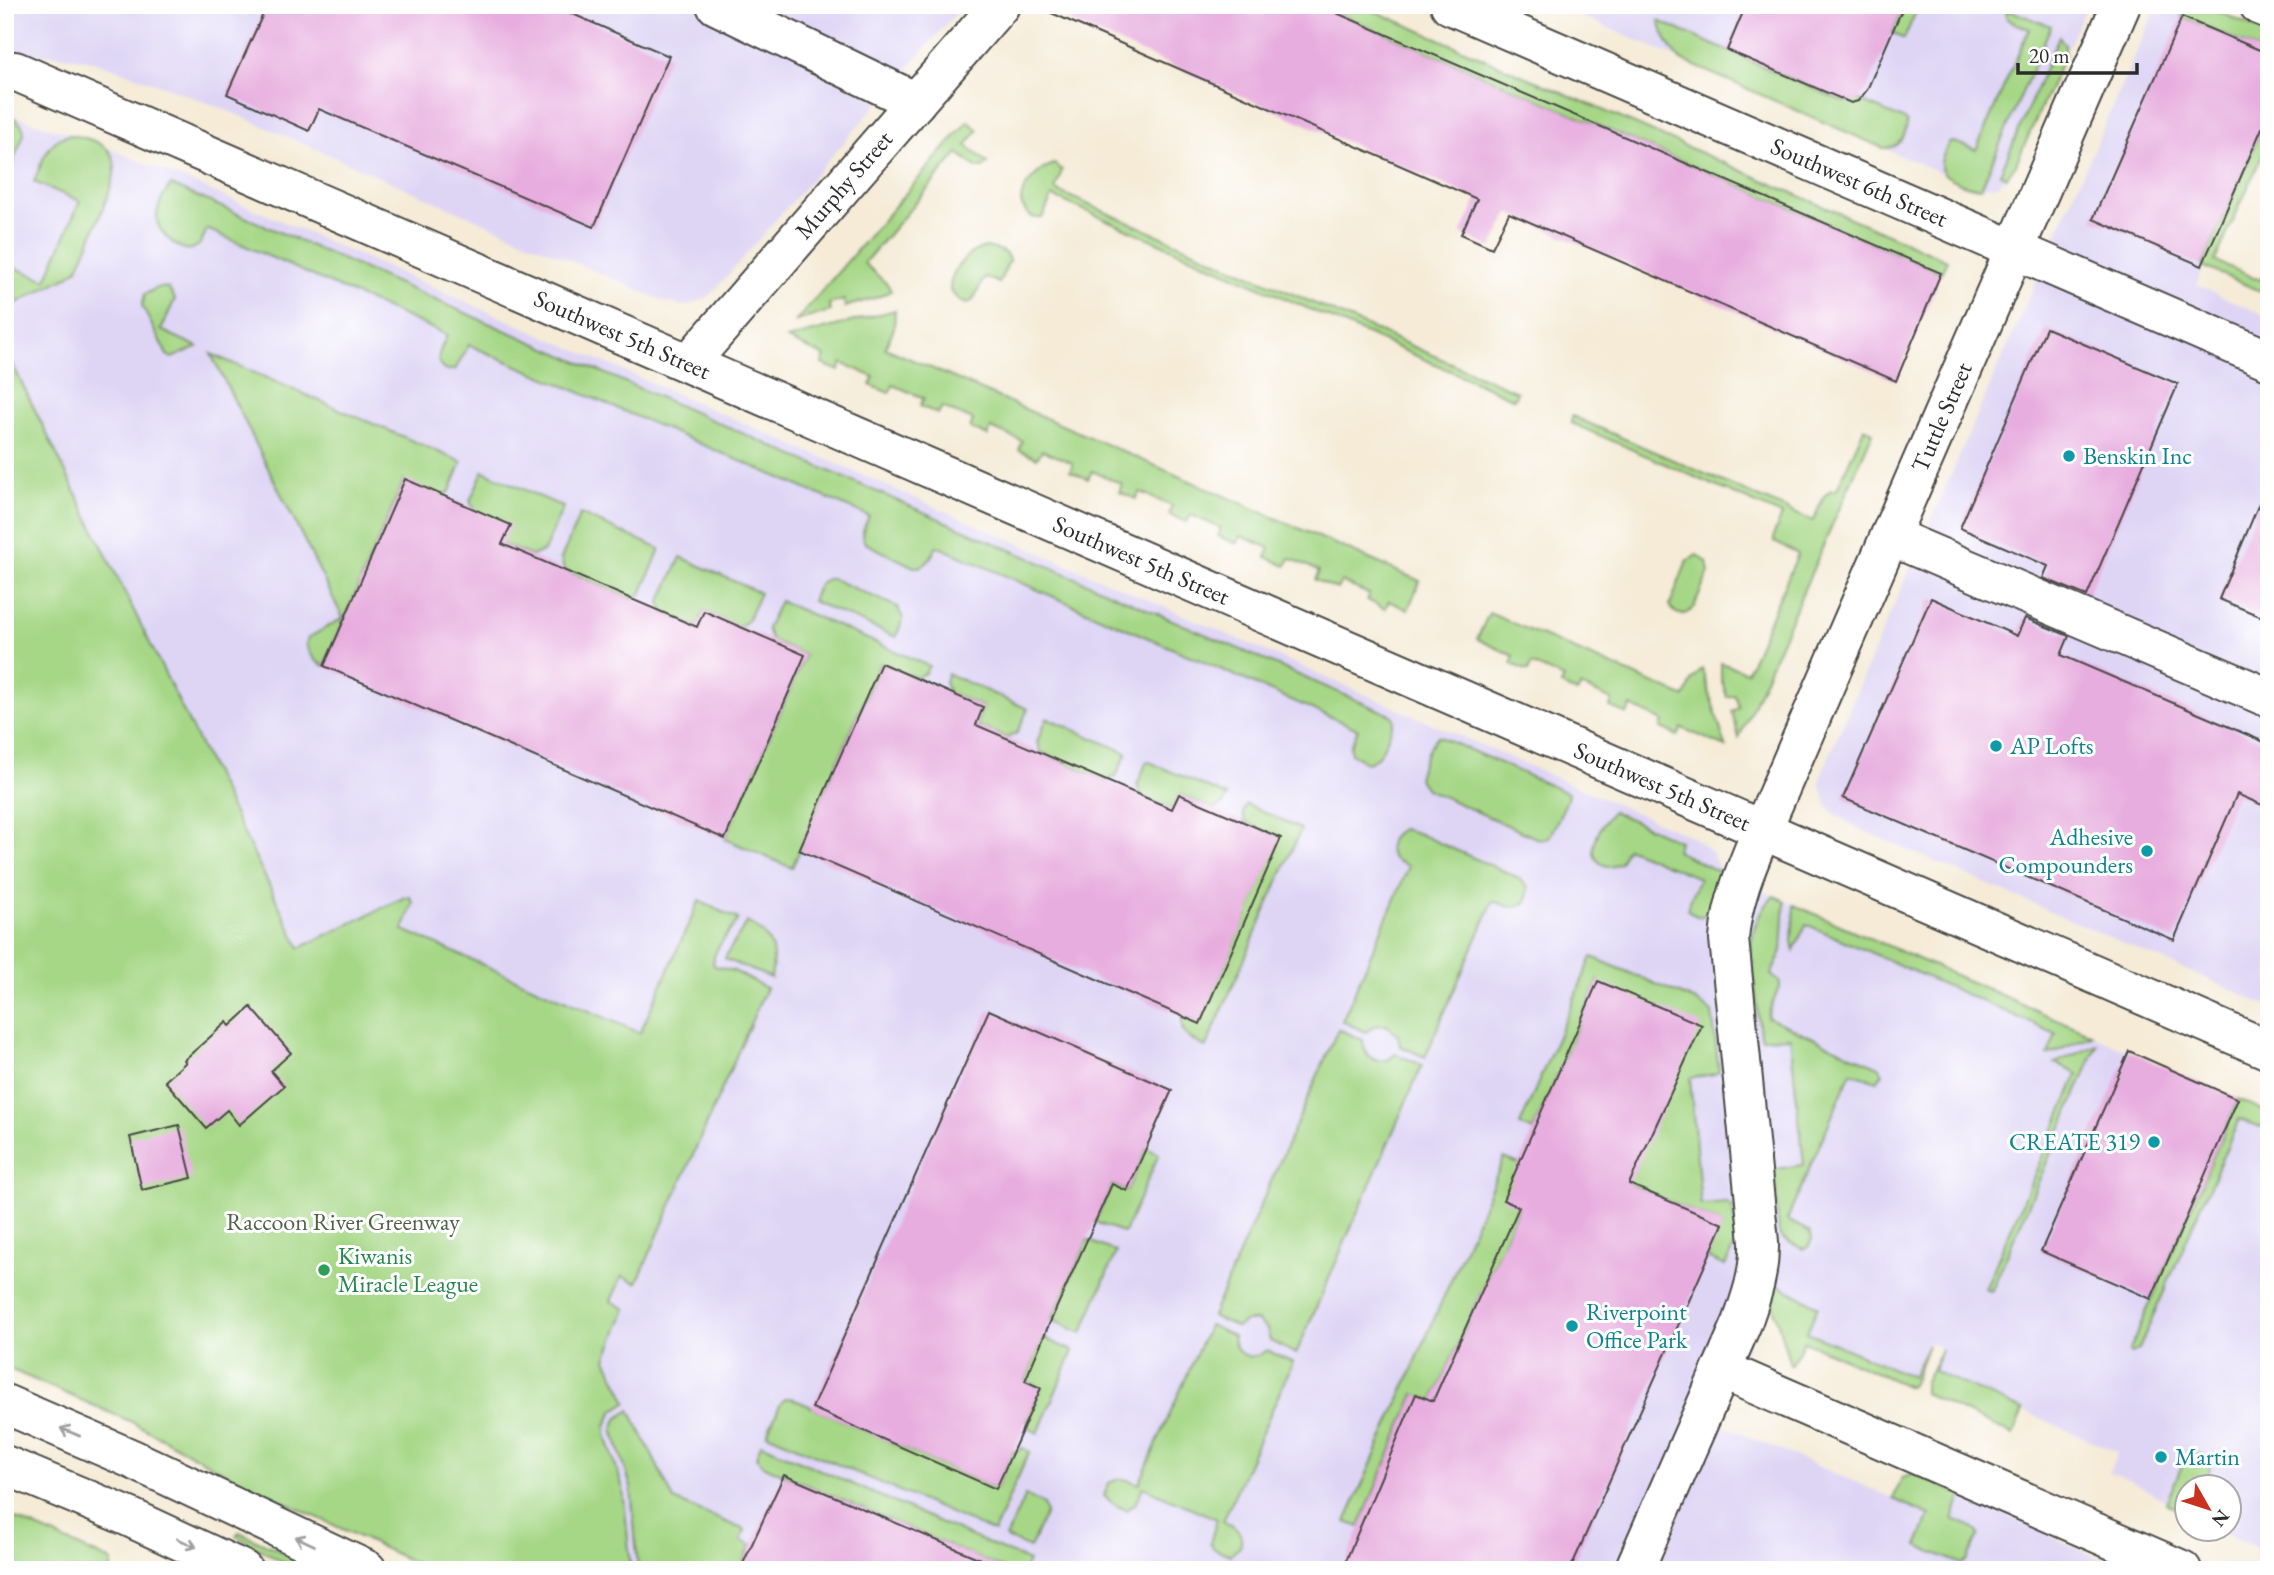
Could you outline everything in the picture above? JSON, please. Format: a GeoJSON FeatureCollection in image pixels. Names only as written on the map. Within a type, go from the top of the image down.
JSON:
{"type":"FeatureCollection","features":[{"type":"Feature","properties":{"kind":"street"},"geometry":{"type":"LineString","coordinates":[[716,5],[916,102]]}},
{"type":"Feature","properties":{"kind":"street","name":"Murphy Street"},"geometry":{"type":"LineString","coordinates":[[689,363],[1000,5]]}},
{"type":"Feature","properties":{"kind":"street","name":"Southwest 6th Street"},"geometry":{"type":"LineString","coordinates":[[1450,5],[2269,360]]}},
{"type":"Feature","properties":{"kind":"street","name":"Tuttle Street"},"geometry":{"type":"LineString","coordinates":[[1634,1570],[1755,1290],[1759,1266],[1758,1228],[1729,939],[1736,894],[2121,5]]}},
{"type":"Feature","properties":{"kind":"street"},"geometry":{"type":"LineString","coordinates":[[2259,5],[2269,9]]}},
{"type":"Feature","properties":{"kind":"street","name":"Southwest 5th Street"},"geometry":{"type":"LineString","coordinates":[[15,71],[2269,1050]]}},
{"type":"Feature","properties":{"kind":"street"},"geometry":{"type":"LineString","coordinates":[[1890,536],[2269,698]]}},
{"type":"Feature","properties":{"kind":"street"},"geometry":{"type":"LineString","coordinates":[[1722,1370],[2182,1570]]}},
{"type":"Feature","properties":{"kind":"street"},"geometry":{"type":"LineString","coordinates":[[5,1404],[132,1459],[367,1570]]}},
{"type":"Feature","properties":{"kind":"street"},"geometry":{"type":"LineString","coordinates":[[5,1465],[130,1517],[243,1570]]}},
{"type":"Feature","properties":{"kind":"shaded area"},"geometry":{"type":"Polygon","coordinates":[[[5,5],[963,5],[714,291],[704,299],[686,306],[668,303],[224,109],[147,80],[93,61],[56,55],[5,53],[5,5]]]}},
{"type":"Feature","properties":{"kind":"shaded area"},"geometry":{"type":"Polygon","coordinates":[[[1556,5],[2087,5],[2016,164],[1997,185],[1981,188],[1973,187],[1556,5]]]}},
{"type":"Feature","properties":{"kind":"shaded area"},"geometry":{"type":"Polygon","coordinates":[[[2157,5],[2204,5],[2269,34],[2269,119],[2196,285],[2269,317],[2269,1006],[1855,827],[1827,805],[1820,784],[1822,773],[1878,641],[2157,5]]]}},
{"type":"Feature","properties":{"kind":"shaded area"},"geometry":{"type":"Polygon","coordinates":[[[10,115],[81,137],[200,186],[1694,838],[1712,853],[1721,872],[2269,1113],[2269,1516],[2259,1550],[2242,1542],[2242,1474],[2172,1474],[2172,1505],[2132,1481],[2109,1473],[2117,1452],[1933,1371],[1941,1353],[1939,1347],[1930,1343],[1926,1346],[1912,1377],[1807,1332],[1769,1293],[1717,1423],[1892,1498],[1906,1475],[1962,1495],[2124,1570],[631,1570],[623,1489],[606,1435],[606,1425],[614,1410],[627,1402],[606,1359],[625,1309],[611,1301],[622,1276],[638,1282],[766,988],[734,971],[714,966],[640,1033],[403,930],[413,903],[410,897],[405,897],[300,949],[5,349],[5,309],[46,287],[46,280],[5,263],[5,182],[24,134],[10,115]]]}},
{"type":"Feature","properties":{"kind":"green space"},"geometry":{"type":"Polygon","coordinates":[[[1318,5],[1361,5],[1947,260],[1941,273],[1318,5]]]}},
{"type":"Feature","properties":{"kind":"green space"},"geometry":{"type":"Polygon","coordinates":[[[1904,5],[1919,5],[1904,39],[1892,33],[1904,5]]]}},
{"type":"Feature","properties":{"kind":"green space"},"geometry":{"type":"Polygon","coordinates":[[[2187,5],[2204,5],[2269,34],[2269,54],[2182,17],[2187,5]]]}},
{"type":"Feature","properties":{"kind":"green space"},"geometry":{"type":"Polygon","coordinates":[[[2011,11],[2051,26],[1981,188],[1963,184],[1945,174],[1941,162],[1949,143],[1954,142],[1976,150],[2029,29],[2008,20],[2006,12],[2011,11]]]}},
{"type":"Feature","properties":{"kind":"green space"},"geometry":{"type":"Polygon","coordinates":[[[1659,21],[1844,102],[1859,100],[1905,120],[1905,133],[1897,144],[1883,148],[1681,60],[1667,42],[1659,21]]]}},
{"type":"Feature","properties":{"kind":"green space"},"geometry":{"type":"Polygon","coordinates":[[[2059,36],[2065,45],[2065,54],[2016,164],[2007,177],[2000,174],[2059,36]]]}},
{"type":"Feature","properties":{"kind":"green space"},"geometry":{"type":"Polygon","coordinates":[[[5,99],[12,116],[22,125],[24,134],[5,182],[5,99]]]}},
{"type":"Feature","properties":{"kind":"green space"},"geometry":{"type":"Polygon","coordinates":[[[2269,112],[2269,140],[2215,261],[2260,280],[2262,277],[2269,280],[2269,295],[2202,266],[2269,112]]]}},
{"type":"Feature","properties":{"kind":"green space"},"geometry":{"type":"Polygon","coordinates":[[[968,121],[978,130],[966,145],[988,163],[983,168],[977,168],[958,153],[864,263],[891,291],[845,307],[844,300],[829,304],[831,311],[796,321],[968,121]]]}},
{"type":"Feature","properties":{"kind":"green space"},"geometry":{"type":"Polygon","coordinates":[[[70,135],[90,139],[104,146],[111,154],[114,175],[105,202],[77,269],[67,277],[5,309],[5,264],[46,280],[80,201],[34,182],[51,146],[62,137],[70,135]]]}},
{"type":"Feature","properties":{"kind":"green space"},"geometry":{"type":"Polygon","coordinates":[[[1054,164],[1062,170],[1055,190],[1517,392],[1514,399],[1052,196],[1043,217],[1032,217],[1021,203],[1024,191],[1037,174],[1054,164]]]}},
{"type":"Feature","properties":{"kind":"green space"},"geometry":{"type":"Polygon","coordinates":[[[171,185],[1393,716],[1394,721],[1384,746],[1376,758],[1366,763],[1351,753],[1350,747],[1358,729],[937,546],[923,566],[914,567],[865,543],[863,532],[869,516],[469,345],[455,370],[444,370],[439,357],[447,335],[207,229],[200,244],[191,249],[172,242],[166,237],[157,220],[161,201],[171,185]]]}},
{"type":"Feature","properties":{"kind":"green space"},"geometry":{"type":"Polygon","coordinates":[[[986,247],[1001,251],[1008,257],[1009,261],[999,283],[985,277],[973,300],[967,304],[961,302],[950,291],[956,269],[966,257],[986,247]]]}},
{"type":"Feature","properties":{"kind":"green space"},"geometry":{"type":"Polygon","coordinates":[[[159,287],[168,288],[175,299],[161,330],[198,347],[172,358],[167,355],[142,306],[145,294],[159,287]]]}},
{"type":"Feature","properties":{"kind":"green space"},"geometry":{"type":"Polygon","coordinates":[[[895,310],[894,328],[885,348],[1420,581],[1408,610],[1389,601],[1385,609],[1367,600],[1369,594],[1341,582],[1337,589],[1315,580],[1319,571],[1290,558],[1286,566],[1266,557],[1270,548],[1241,536],[1237,544],[1218,536],[1221,528],[1191,515],[1187,522],[1169,515],[1172,506],[1140,492],[1136,499],[1119,492],[1122,484],[1092,471],[1088,479],[1070,471],[1073,463],[1042,450],[1037,458],[1019,450],[1022,441],[991,428],[988,436],[970,428],[973,420],[942,407],[938,414],[920,406],[924,398],[893,385],[889,393],[870,385],[874,377],[842,363],[839,371],[822,364],[825,356],[787,339],[895,310]]]}},
{"type":"Feature","properties":{"kind":"green space","name":"Raccoon River Greenway"},"geometry":{"type":"Polygon","coordinates":[[[5,349],[300,948],[405,897],[410,897],[413,903],[403,930],[640,1033],[699,901],[738,919],[718,948],[714,966],[734,971],[766,988],[637,1283],[622,1276],[611,1301],[626,1309],[606,1359],[627,1402],[614,1410],[606,1425],[606,1435],[623,1489],[631,1570],[430,1570],[246,1484],[134,1423],[5,1367],[5,349]]]}},
{"type":"Feature","properties":{"kind":"green space"},"geometry":{"type":"Polygon","coordinates":[[[211,354],[462,462],[450,491],[442,496],[404,480],[324,666],[311,654],[306,644],[308,638],[343,618],[211,354]]]}},
{"type":"Feature","properties":{"kind":"green space"},"geometry":{"type":"Polygon","coordinates":[[[1572,416],[1813,521],[1824,496],[1831,490],[1836,491],[1864,428],[1873,432],[1739,738],[1732,711],[1739,708],[1735,695],[1727,697],[1721,678],[1721,663],[1747,672],[1798,554],[1774,542],[1774,534],[1782,515],[1571,423],[1572,416]]]}},
{"type":"Feature","properties":{"kind":"green space"},"geometry":{"type":"Polygon","coordinates":[[[483,471],[563,507],[544,551],[532,556],[502,544],[474,509],[470,501],[483,471]]]}},
{"type":"Feature","properties":{"kind":"green space"},"geometry":{"type":"Polygon","coordinates":[[[580,514],[660,549],[641,594],[631,599],[564,570],[561,559],[580,514]]]}},
{"type":"Feature","properties":{"kind":"green space"},"geometry":{"type":"Polygon","coordinates":[[[1697,555],[1707,562],[1709,572],[1694,607],[1688,613],[1678,614],[1670,605],[1687,561],[1697,555]]]}},
{"type":"Feature","properties":{"kind":"green space"},"geometry":{"type":"Polygon","coordinates":[[[681,557],[760,593],[747,621],[739,627],[704,611],[697,627],[665,614],[660,602],[681,557]]]}},
{"type":"Feature","properties":{"kind":"green space"},"geometry":{"type":"Polygon","coordinates":[[[833,579],[897,607],[903,618],[896,637],[812,601],[819,584],[833,579]]]}},
{"type":"Feature","properties":{"kind":"green space"},"geometry":{"type":"Polygon","coordinates":[[[780,601],[929,666],[925,673],[916,678],[880,663],[792,868],[725,839],[805,655],[771,640],[767,628],[780,601]]]}},
{"type":"Feature","properties":{"kind":"green space"},"geometry":{"type":"Polygon","coordinates":[[[1489,613],[1685,697],[1692,681],[1702,669],[1726,747],[1682,728],[1678,736],[1661,728],[1663,721],[1631,706],[1627,714],[1610,707],[1612,700],[1581,686],[1577,693],[1561,685],[1564,678],[1532,664],[1528,671],[1511,664],[1514,656],[1477,639],[1489,613]]]}},
{"type":"Feature","properties":{"kind":"green space"},"geometry":{"type":"Polygon","coordinates":[[[948,674],[1028,709],[1017,733],[1007,738],[976,725],[983,707],[948,692],[945,681],[948,674]]]}},
{"type":"Feature","properties":{"kind":"green space"},"geometry":{"type":"Polygon","coordinates":[[[1047,718],[1127,753],[1116,776],[1107,781],[1041,752],[1037,742],[1047,718]]]}},
{"type":"Feature","properties":{"kind":"green space"},"geometry":{"type":"Polygon","coordinates":[[[1438,736],[1568,793],[1550,836],[1536,838],[1426,789],[1418,778],[1425,755],[1438,736]]]}},
{"type":"Feature","properties":{"kind":"green space"},"geometry":{"type":"Polygon","coordinates":[[[1147,761],[1227,796],[1223,804],[1213,809],[1180,794],[1172,809],[1141,796],[1137,785],[1147,761]]]}},
{"type":"Feature","properties":{"kind":"green space"},"geometry":{"type":"Polygon","coordinates":[[[1246,804],[1301,829],[1206,1047],[1184,1033],[1183,1017],[1200,1023],[1280,838],[1245,822],[1243,813],[1246,804]]]}},
{"type":"Feature","properties":{"kind":"green space"},"geometry":{"type":"Polygon","coordinates":[[[1612,811],[1679,841],[1676,851],[1720,872],[1716,897],[1708,912],[1702,916],[1695,915],[1687,909],[1699,878],[1627,848],[1620,863],[1611,867],[1601,864],[1594,851],[1595,843],[1612,811]]]}},
{"type":"Feature","properties":{"kind":"green space"},"geometry":{"type":"Polygon","coordinates":[[[1402,829],[1517,877],[1528,887],[1527,900],[1519,906],[1511,907],[1493,901],[1425,1057],[1400,1046],[1398,1035],[1387,1025],[1374,1026],[1366,1032],[1342,1021],[1409,866],[1395,859],[1389,850],[1392,837],[1402,829]]]}},
{"type":"Feature","properties":{"kind":"green space"},"geometry":{"type":"Polygon","coordinates":[[[1774,896],[1785,901],[1782,951],[1771,975],[1780,985],[1767,1017],[1879,1067],[1883,1073],[1877,1081],[1851,1072],[1787,1220],[1810,1232],[1812,1239],[1808,1247],[1803,1249],[1783,1239],[1779,1234],[1774,1171],[1804,1165],[1790,1037],[1760,1036],[1751,947],[1758,919],[1774,896]]]}},
{"type":"Feature","properties":{"kind":"green space"},"geometry":{"type":"Polygon","coordinates":[[[1794,905],[2093,1035],[2048,1055],[2056,1034],[1806,924],[1794,950],[1794,905]]]}},
{"type":"Feature","properties":{"kind":"green space"},"geometry":{"type":"Polygon","coordinates":[[[747,922],[762,933],[771,945],[771,978],[725,959],[747,922]]]}},
{"type":"Feature","properties":{"kind":"green space"},"geometry":{"type":"Polygon","coordinates":[[[1592,957],[1696,1001],[1712,1012],[1719,1071],[1690,1078],[1701,1205],[1727,1203],[1733,1208],[1737,1240],[1725,1266],[1707,1258],[1722,1224],[1629,1184],[1598,981],[1533,1131],[1520,1125],[1592,957]]]}},
{"type":"Feature","properties":{"kind":"green space"},"geometry":{"type":"Polygon","coordinates":[[[1338,1029],[1363,1040],[1367,1054],[1373,1059],[1388,1060],[1396,1054],[1422,1065],[1296,1354],[1270,1341],[1267,1329],[1257,1321],[1246,1321],[1237,1327],[1212,1316],[1338,1029]]]}},
{"type":"Feature","properties":{"kind":"green space"},"geometry":{"type":"Polygon","coordinates":[[[2097,1045],[1991,1292],[1985,1289],[2078,1074],[2055,1063],[2097,1045]]]}},
{"type":"Feature","properties":{"kind":"green space"},"geometry":{"type":"Polygon","coordinates":[[[2238,1099],[2269,1113],[2269,1130],[2239,1119],[2139,1349],[2129,1352],[2238,1099]]]}},
{"type":"Feature","properties":{"kind":"green space"},"geometry":{"type":"Polygon","coordinates":[[[1146,1148],[1159,1154],[1124,1233],[1095,1222],[1112,1184],[1127,1191],[1146,1148]]]}},
{"type":"Feature","properties":{"kind":"green space"},"geometry":{"type":"Polygon","coordinates":[[[1504,1158],[1519,1164],[1519,1207],[1433,1401],[1415,1394],[1359,1527],[1346,1522],[1504,1158]]]}},
{"type":"Feature","properties":{"kind":"green space"},"geometry":{"type":"Polygon","coordinates":[[[1087,1240],[1116,1252],[1082,1333],[1052,1320],[1087,1240]]]}},
{"type":"Feature","properties":{"kind":"green space"},"geometry":{"type":"Polygon","coordinates":[[[1778,1285],[1818,1306],[1807,1332],[1912,1377],[1928,1345],[1915,1379],[1909,1387],[1804,1341],[1790,1364],[1769,1293],[1778,1285]]]}},
{"type":"Feature","properties":{"kind":"green space"},"geometry":{"type":"Polygon","coordinates":[[[1209,1325],[1233,1336],[1236,1348],[1244,1355],[1255,1356],[1266,1350],[1293,1362],[1223,1521],[1238,1531],[1241,1537],[1240,1547],[1230,1555],[1213,1548],[1210,1543],[1217,1519],[1143,1487],[1135,1504],[1127,1510],[1104,1496],[1109,1483],[1114,1481],[1124,1479],[1139,1484],[1209,1325]]]}},
{"type":"Feature","properties":{"kind":"green space"},"geometry":{"type":"Polygon","coordinates":[[[1043,1338],[1073,1351],[1038,1433],[1031,1429],[1027,1420],[1041,1388],[1025,1381],[1043,1338]]]}},
{"type":"Feature","properties":{"kind":"green space"},"geometry":{"type":"Polygon","coordinates":[[[1941,1350],[1933,1371],[2023,1410],[2013,1435],[1924,1393],[1924,1383],[1941,1350]]]}},
{"type":"Feature","properties":{"kind":"green space"},"geometry":{"type":"Polygon","coordinates":[[[791,1398],[996,1489],[1012,1453],[1023,1448],[1029,1452],[994,1532],[767,1434],[781,1403],[791,1398]]]}},
{"type":"Feature","properties":{"kind":"green space"},"geometry":{"type":"Polygon","coordinates":[[[630,1410],[674,1500],[745,1530],[741,1541],[751,1545],[740,1570],[638,1570],[631,1487],[613,1429],[617,1419],[630,1410]]]}},
{"type":"Feature","properties":{"kind":"green space"},"geometry":{"type":"Polygon","coordinates":[[[761,1444],[1028,1561],[1024,1570],[1006,1570],[763,1465],[756,1457],[761,1444]]]}},
{"type":"Feature","properties":{"kind":"green space"},"geometry":{"type":"Polygon","coordinates":[[[2189,1449],[2211,1459],[2208,1474],[2178,1474],[2189,1449]]]}},
{"type":"Feature","properties":{"kind":"green space"},"geometry":{"type":"Polygon","coordinates":[[[1914,1474],[1962,1495],[1953,1519],[1972,1527],[1979,1534],[1967,1560],[1962,1564],[1917,1546],[1930,1515],[1893,1499],[1902,1478],[1914,1474]]]}},
{"type":"Feature","properties":{"kind":"green space"},"geometry":{"type":"Polygon","coordinates":[[[2172,1489],[2172,1506],[2166,1503],[2172,1489]]]}},
{"type":"Feature","properties":{"kind":"green space"},"geometry":{"type":"Polygon","coordinates":[[[1025,1495],[1043,1504],[1046,1513],[1030,1548],[1006,1538],[1025,1495]]]}},
{"type":"Feature","properties":{"kind":"green space"},"geometry":{"type":"Polygon","coordinates":[[[5,1514],[112,1561],[111,1570],[5,1570],[5,1514]]]}},
{"type":"Feature","properties":{"kind":"green space"},"geometry":{"type":"Polygon","coordinates":[[[239,1532],[321,1570],[297,1570],[236,1536],[239,1532]]]}},
{"type":"Feature","properties":{"kind":"building"},"geometry":{"type":"Polygon","coordinates":[[[267,5],[552,5],[669,56],[594,227],[319,109],[309,131],[227,94],[267,5]]]}},
{"type":"Feature","properties":{"kind":"building"},"geometry":{"type":"Polygon","coordinates":[[[1033,5],[1318,5],[1941,273],[1896,381],[1509,213],[1492,248],[1461,234],[1477,199],[1033,5]]]}},
{"type":"Feature","properties":{"kind":"building"},"geometry":{"type":"Polygon","coordinates":[[[1746,5],[1904,5],[1867,90],[1858,101],[1851,103],[1727,50],[1746,5]]]}},
{"type":"Feature","properties":{"kind":"building"},"geometry":{"type":"Polygon","coordinates":[[[2182,17],[2269,54],[2269,112],[2202,266],[2093,219],[2182,17]]]}},
{"type":"Feature","properties":{"kind":"building","name":"Benskin Inc"},"geometry":{"type":"Polygon","coordinates":[[[2046,328],[2178,384],[2087,596],[2043,578],[2048,566],[1960,528],[2046,328]]]}},
{"type":"Feature","properties":{"kind":"building"},"geometry":{"type":"Polygon","coordinates":[[[405,479],[511,525],[502,544],[697,627],[704,611],[805,655],[725,839],[324,666],[405,479]]]}},
{"type":"Feature","properties":{"kind":"building"},"geometry":{"type":"Polygon","coordinates":[[[2269,482],[2269,620],[2219,599],[2269,482]]]}},
{"type":"Feature","properties":{"kind":"building","name":"AP Lofts"},"geometry":{"type":"Polygon","coordinates":[[[1931,598],[2017,636],[2025,618],[2069,636],[2061,655],[2269,744],[2269,808],[2237,794],[2174,940],[1843,798],[1931,598]]]}},
{"type":"Feature","properties":{"kind":"building"},"geometry":{"type":"Polygon","coordinates":[[[881,663],[983,707],[976,725],[1172,809],[1179,794],[1281,838],[1200,1024],[799,850],[881,663]]]}},
{"type":"Feature","properties":{"kind":"building","name":"Riverpoint Office Park"},"geometry":{"type":"Polygon","coordinates":[[[1598,981],[1702,1025],[1629,1184],[1723,1224],[1570,1570],[1342,1570],[1416,1394],[1433,1401],[1519,1207],[1503,1200],[1598,981]]]}},
{"type":"Feature","properties":{"kind":"building"},"geometry":{"type":"Polygon","coordinates":[[[251,1007],[291,1053],[271,1071],[284,1086],[239,1125],[227,1110],[206,1128],[165,1081],[186,1062],[184,1060],[227,1022],[230,1026],[251,1007]]]}},
{"type":"Feature","properties":{"kind":"building"},"geometry":{"type":"Polygon","coordinates":[[[989,1010],[1172,1090],[1127,1191],[1112,1184],[1047,1329],[1025,1381],[1041,1388],[996,1489],[812,1408],[989,1010]]]}},
{"type":"Feature","properties":{"kind":"building","name":"CREATE 319"},"geometry":{"type":"Polygon","coordinates":[[[2129,1051],[2238,1099],[2151,1299],[2041,1251],[2129,1051]]]}},
{"type":"Feature","properties":{"kind":"building"},"geometry":{"type":"Polygon","coordinates":[[[179,1125],[192,1178],[142,1190],[130,1137],[179,1125]]]}},
{"type":"Feature","properties":{"kind":"building"},"geometry":{"type":"Polygon","coordinates":[[[784,1475],[1006,1570],[740,1570],[784,1475]]]}},
{"type":"Feature","properties":{"kind":"place","name":"Benskin Inc"},"geometry":{"type":"Point","coordinates":[2069,456]}},
{"type":"Feature","properties":{"kind":"place","name":"AP Lofts"},"geometry":{"type":"Point","coordinates":[1996,746]}},
{"type":"Feature","properties":{"kind":"place","name":"Adhesive Compounders"},"geometry":{"type":"Point","coordinates":[2147,851]}},
{"type":"Feature","properties":{"kind":"place","name":"CREATE 319"},"geometry":{"type":"Point","coordinates":[2154,1142]}},
{"type":"Feature","properties":{"kind":"place","name":"Kiwanis Miracle League"},"geometry":{"type":"Point","coordinates":[324,1270]}},
{"type":"Feature","properties":{"kind":"place","name":"Riverpoint Office Park"},"geometry":{"type":"Point","coordinates":[1572,1326]}},
{"type":"Feature","properties":{"kind":"place","name":"Martin"},"geometry":{"type":"Point","coordinates":[2161,1457]}}]}
